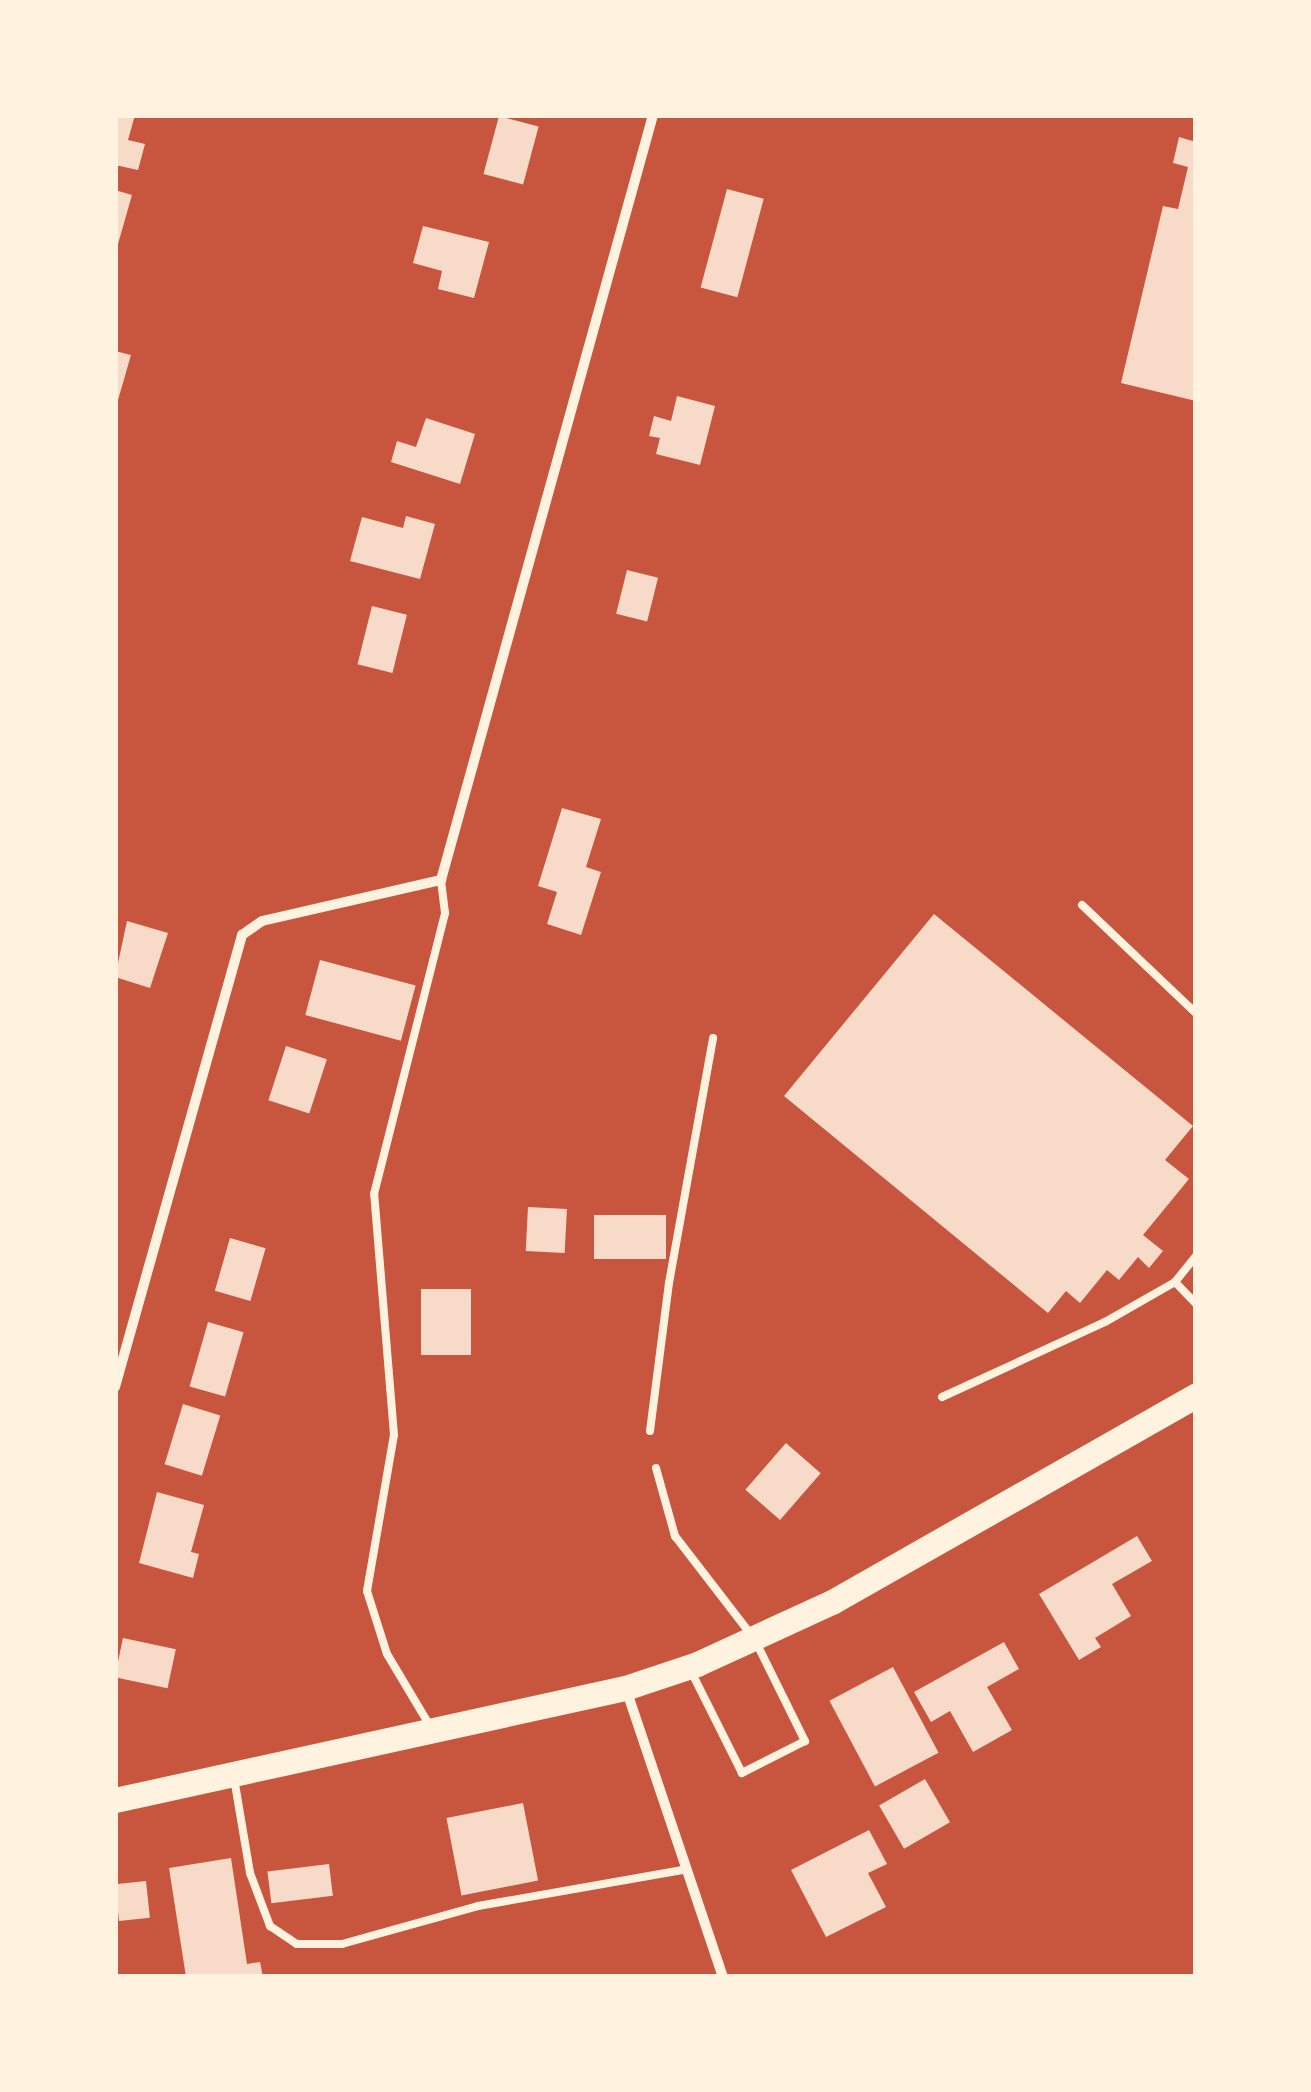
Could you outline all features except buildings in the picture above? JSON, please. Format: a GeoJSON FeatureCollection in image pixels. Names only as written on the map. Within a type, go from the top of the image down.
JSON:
{"type":"FeatureCollection","features":[{"type":"Feature","properties":{"kind":"main road"},"geometry":{"type":"LineString","coordinates":[[115,1800],[625,1688],[689,1666],[756,1640],[1196,1394]]}},
{"type":"Feature","properties":{"kind":"street"},"geometry":{"type":"LineString","coordinates":[[115,1387],[242,935],[262,921],[441,880],[653,115]]}},
{"type":"Feature","properties":{"kind":"street"},"geometry":{"type":"LineString","coordinates":[[625,1688],[723,1977]]}},
{"type":"Feature","properties":{"kind":"lane"},"geometry":{"type":"LineString","coordinates":[[433,1730],[387,1654],[367,1591],[394,1435],[374,1194],[446,913],[441,880]]}},
{"type":"Feature","properties":{"kind":"lane"},"geometry":{"type":"LineString","coordinates":[[1082,905],[1196,1013]]}},
{"type":"Feature","properties":{"kind":"lane"},"geometry":{"type":"LineString","coordinates":[[650,1431],[668,1284],[713,1038]]}},
{"type":"Feature","properties":{"kind":"lane"},"geometry":{"type":"LineString","coordinates":[[942,1396],[1105,1322],[1176,1282],[1196,1256]]}},
{"type":"Feature","properties":{"kind":"lane"},"geometry":{"type":"LineString","coordinates":[[1176,1282],[1196,1304]]}},
{"type":"Feature","properties":{"kind":"lane"},"geometry":{"type":"LineString","coordinates":[[656,1468],[675,1536],[756,1640],[805,1742],[742,1773],[689,1666]]}},
{"type":"Feature","properties":{"kind":"lane"},"geometry":{"type":"LineString","coordinates":[[233,1773],[250,1873],[270,1926],[297,1944],[342,1944],[478,1906],[686,1870]]}}]}
